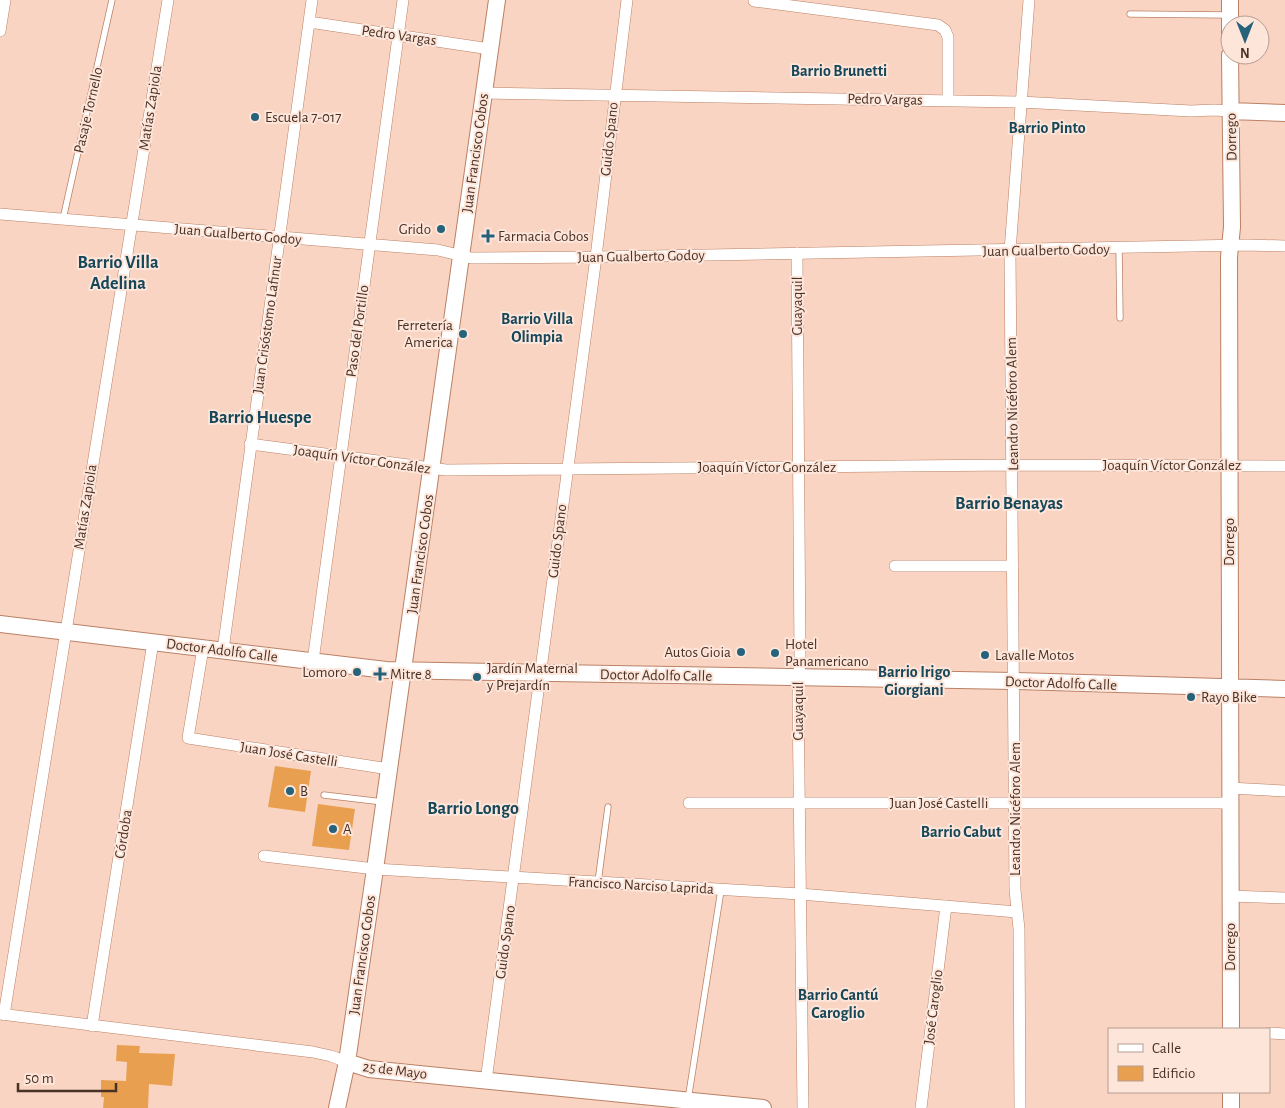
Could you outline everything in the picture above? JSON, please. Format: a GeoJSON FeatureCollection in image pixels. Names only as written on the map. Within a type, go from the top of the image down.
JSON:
{"type":"FeatureCollection","features":[{"type":"Feature","properties":{"kind":"main road","name":"Juan Francisco Cobos"},"geometry":{"type":"LineString","coordinates":[[337,1108],[347,1062],[385,802],[497,0]]}},
{"type":"Feature","properties":{"kind":"main road","name":"Dorrego"},"geometry":{"type":"LineString","coordinates":[[1230,65],[1232,227],[1230,246],[1229,688],[1231,1028]]}},
{"type":"Feature","properties":{"kind":"main road","name":"Pedro Vargas"},"geometry":{"type":"LineString","coordinates":[[1230,111],[1285,113]]}},
{"type":"Feature","properties":{"kind":"main road","name":"Doctor Adolfo Calle"},"geometry":{"type":"LineString","coordinates":[[0,624],[403,671],[1014,681],[1285,689]]}},
{"type":"Feature","properties":{"kind":"main road","name":"25 de Mayo"},"geometry":{"type":"LineString","coordinates":[[347,1062],[369,1069],[763,1108]]}},
{"type":"Feature","properties":{"kind":"main road"},"geometry":{"type":"LineString","coordinates":[[1231,1093],[1231,1108]]}},
{"type":"Feature","properties":{"kind":"street"},"geometry":{"type":"LineString","coordinates":[[0,32],[5,0]]}},
{"type":"Feature","properties":{"kind":"street","name":"Matías Zapiola"},"geometry":{"type":"LineString","coordinates":[[2,1015],[168,0]]}},
{"type":"Feature","properties":{"kind":"street","name":"Juan Crisóstomo Lafinur"},"geometry":{"type":"LineString","coordinates":[[223,650],[312,0]]}},
{"type":"Feature","properties":{"kind":"street","name":"Paso del Portillo"},"geometry":{"type":"LineString","coordinates":[[313,662],[339,456],[403,0]]}},
{"type":"Feature","properties":{"kind":"street","name":"Guido Spano"},"geometry":{"type":"LineString","coordinates":[[486,1081],[566,469],[596,257],[614,95],[627,0]]}},
{"type":"Feature","properties":{"kind":"street","name":"Leandro Nicéforo Alem"},"geometry":{"type":"LineString","coordinates":[[1020,1108],[1010,251],[1029,0]]}},
{"type":"Feature","properties":{"kind":"street"},"geometry":{"type":"LineString","coordinates":[[750,1],[938,25],[946,30],[948,37],[948,100]]}},
{"type":"Feature","properties":{"kind":"street","name":"Pedro Vargas"},"geometry":{"type":"LineString","coordinates":[[309,22],[490,49]]}},
{"type":"Feature","properties":{"kind":"street","name":"Pedro Vargas"},"geometry":{"type":"LineString","coordinates":[[484,93],[948,100],[1191,111],[1230,111]]}},
{"type":"Feature","properties":{"kind":"street","name":"Juan Gualberto Godoy"},"geometry":{"type":"LineString","coordinates":[[0,214],[438,250],[461,256],[596,257],[1285,246]]}},
{"type":"Feature","properties":{"kind":"street","name":"Guayaquil"},"geometry":{"type":"LineString","coordinates":[[797,253],[800,657],[798,678],[799,803],[804,1108]]}},
{"type":"Feature","properties":{"kind":"street","name":"Joaquín Víctor González"},"geometry":{"type":"LineString","coordinates":[[250,444],[432,469],[1012,465],[1285,466]]}},
{"type":"Feature","properties":{"kind":"street"},"geometry":{"type":"LineString","coordinates":[[895,566],[1013,566]]}},
{"type":"Feature","properties":{"kind":"street","name":"Córdoba"},"geometry":{"type":"LineString","coordinates":[[92,1026],[153,642]]}},
{"type":"Feature","properties":{"kind":"street","name":"Juan José Castelli"},"geometry":{"type":"LineString","coordinates":[[203,648],[188,738],[389,769]]}},
{"type":"Feature","properties":{"kind":"street","name":"Juan José Castelli"},"geometry":{"type":"LineString","coordinates":[[689,803],[1015,802],[1229,796],[1285,791]]}},
{"type":"Feature","properties":{"kind":"street","name":"Francisco Narciso Laprida"},"geometry":{"type":"LineString","coordinates":[[264,856],[375,869],[800,894],[1017,912]]}},
{"type":"Feature","properties":{"kind":"street"},"geometry":{"type":"LineString","coordinates":[[1230,896],[1285,898]]}},
{"type":"Feature","properties":{"kind":"street","name":"José Caroglio"},"geometry":{"type":"LineString","coordinates":[[921,1108],[946,906]]}},
{"type":"Feature","properties":{"kind":"street","name":"25 de Mayo"},"geometry":{"type":"LineString","coordinates":[[2,1015],[313,1052],[347,1062]]}},
{"type":"Feature","properties":{"kind":"street"},"geometry":{"type":"LineString","coordinates":[[1270,1033],[1285,1034]]}},
{"type":"Feature","properties":{"kind":"lane","name":"Pasaje Tornello"},"geometry":{"type":"LineString","coordinates":[[63,219],[112,0]]}},
{"type":"Feature","properties":{"kind":"lane"},"geometry":{"type":"LineString","coordinates":[[1130,14],[1230,7]]}},
{"type":"Feature","properties":{"kind":"lane"},"geometry":{"type":"LineString","coordinates":[[1119,248],[1120,318]]}},
{"type":"Feature","properties":{"kind":"lane"},"geometry":{"type":"LineString","coordinates":[[324,795],[385,802]]}},
{"type":"Feature","properties":{"kind":"lane"},"geometry":{"type":"LineString","coordinates":[[598,882],[608,807]]}},
{"type":"Feature","properties":{"kind":"lane"},"geometry":{"type":"LineString","coordinates":[[688,1101],[721,890]]}},
{"type":"Feature","properties":{"kind":"building","name":"B"},"geometry":{"type":"Polygon","coordinates":[[[275,766],[311,771],[305,812],[268,807],[275,766]]]}},
{"type":"Feature","properties":{"kind":"building","name":"A"},"geometry":{"type":"Polygon","coordinates":[[[318,804],[355,809],[349,850],[312,846],[318,804]]]}},
{"type":"Feature","properties":{"kind":"building"},"geometry":{"type":"Polygon","coordinates":[[[117,1045],[140,1046],[139,1053],[175,1054],[172,1086],[149,1084],[148,1108],[103,1108],[104,1097],[101,1097],[101,1080],[126,1081],[127,1062],[116,1061],[117,1045]]]}},
{"type":"Feature","properties":{"kind":"place","name":"Escuela 7-017"},"geometry":{"type":"Point","coordinates":[255,117]}},
{"type":"Feature","properties":{"kind":"place","name":"Grido"},"geometry":{"type":"Point","coordinates":[441,229]}},
{"type":"Feature","properties":{"kind":"place","name":"Farmacia Cobos"},"geometry":{"type":"Point","coordinates":[488,236]}},
{"type":"Feature","properties":{"kind":"place","name":"Ferretería America"},"geometry":{"type":"Point","coordinates":[463,334]}},
{"type":"Feature","properties":{"kind":"place","name":"Autos Gioia"},"geometry":{"type":"Point","coordinates":[741,652]}},
{"type":"Feature","properties":{"kind":"place","name":"Hotel Panamericano"},"geometry":{"type":"Point","coordinates":[775,653]}},
{"type":"Feature","properties":{"kind":"place","name":"Lavalle Motos"},"geometry":{"type":"Point","coordinates":[985,655]}},
{"type":"Feature","properties":{"kind":"place","name":"Lomoro"},"geometry":{"type":"Point","coordinates":[357,672]}},
{"type":"Feature","properties":{"kind":"place","name":"Mitre 8"},"geometry":{"type":"Point","coordinates":[380,674]}},
{"type":"Feature","properties":{"kind":"place","name":"Jardín Maternal y Prejardín"},"geometry":{"type":"Point","coordinates":[477,677]}},
{"type":"Feature","properties":{"kind":"place","name":"Rayo Bike"},"geometry":{"type":"Point","coordinates":[1191,697]}},
{"type":"Feature","properties":{"kind":"place","name":"B"},"geometry":{"type":"Point","coordinates":[290,791]}},
{"type":"Feature","properties":{"kind":"place","name":"A"},"geometry":{"type":"Point","coordinates":[333,829]}},
{"type":"Feature","properties":{"kind":"district","name":"Barrio Brunetti"},"geometry":{"type":"Point","coordinates":[839,70]}},
{"type":"Feature","properties":{"kind":"district","name":"Barrio Pinto"},"geometry":{"type":"Point","coordinates":[1047,127]}},
{"type":"Feature","properties":{"kind":"district","name":"Barrio Villa Adelina"},"geometry":{"type":"Point","coordinates":[118,272]}},
{"type":"Feature","properties":{"kind":"district","name":"Barrio Villa Olimpia"},"geometry":{"type":"Point","coordinates":[537,327]}},
{"type":"Feature","properties":{"kind":"district","name":"Barrio Huespe"},"geometry":{"type":"Point","coordinates":[260,417]}},
{"type":"Feature","properties":{"kind":"district","name":"Barrio Benayas"},"geometry":{"type":"Point","coordinates":[1009,503]}},
{"type":"Feature","properties":{"kind":"district","name":"Barrio Irigo Giorgiani"},"geometry":{"type":"Point","coordinates":[914,680]}},
{"type":"Feature","properties":{"kind":"district","name":"Barrio Longo"},"geometry":{"type":"Point","coordinates":[473,808]}},
{"type":"Feature","properties":{"kind":"district","name":"Barrio Cabut"},"geometry":{"type":"Point","coordinates":[961,831]}},
{"type":"Feature","properties":{"kind":"district","name":"Barrio Cantú Caroglio"},"geometry":{"type":"Point","coordinates":[838,1003]}}]}
